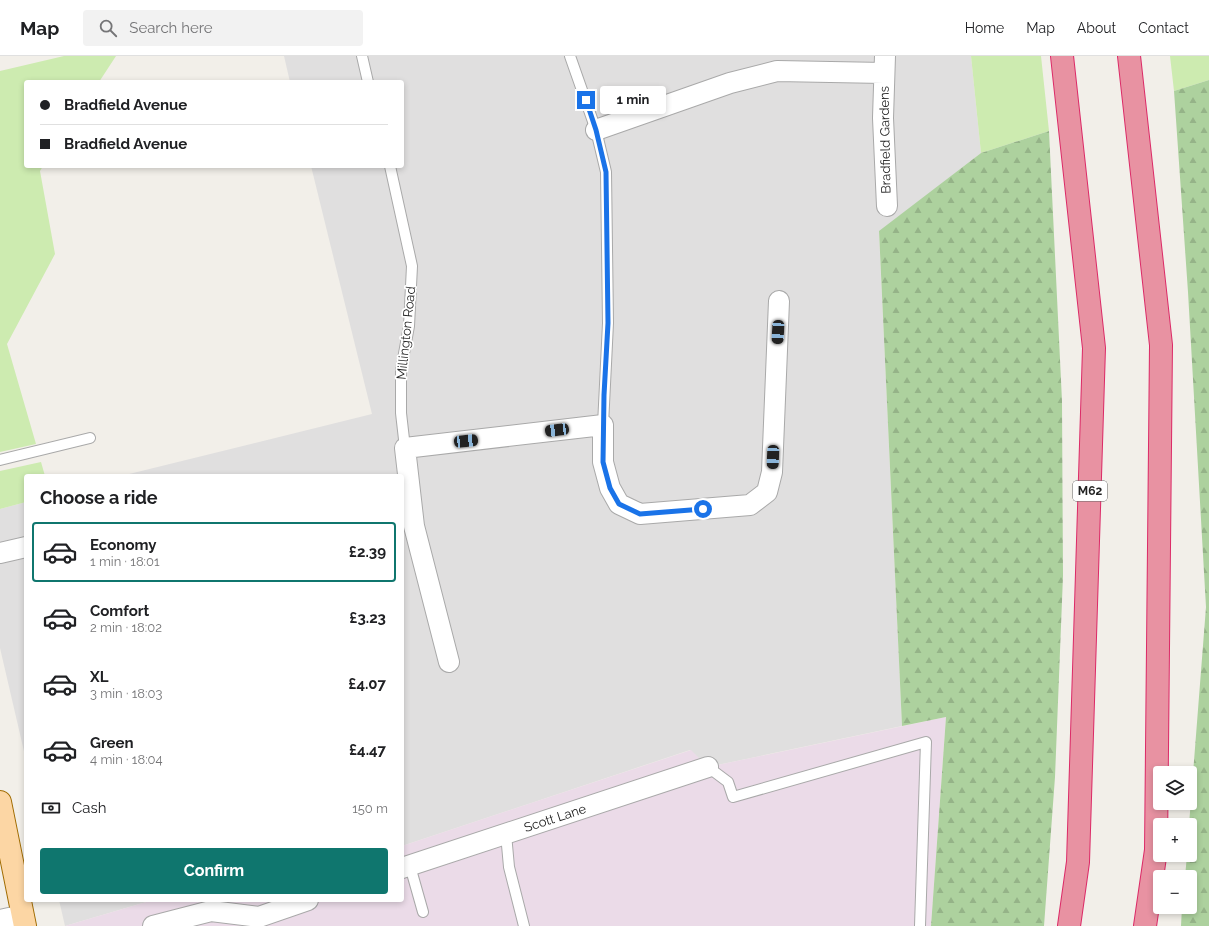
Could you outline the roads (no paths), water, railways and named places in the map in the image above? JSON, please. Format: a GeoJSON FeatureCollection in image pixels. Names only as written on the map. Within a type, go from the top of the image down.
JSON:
{"type":"FeatureCollection","features":[{"type":"Feature","properties":{"kind":"highway","name":"M62"},"geometry":{"type":"LineString","coordinates":[[1062,56],[1094,348],[1078,862],[1068,926]]}},
{"type":"Feature","properties":{"kind":"highway"},"geometry":{"type":"LineString","coordinates":[[1129,56],[1161,345],[1156,850],[1145,926]]}},
{"type":"Feature","properties":{"kind":"main road"},"geometry":{"type":"LineString","coordinates":[[0,802],[24,920]]}},
{"type":"Feature","properties":{"kind":"street","name":"Bradfield Gardens"},"geometry":{"type":"LineString","coordinates":[[596,130],[730,83],[777,70],[885,65],[883,118],[887,206]]}},
{"type":"Feature","properties":{"kind":"street"},"geometry":{"type":"LineString","coordinates":[[405,448],[603,425],[603,462],[610,488],[619,504],[640,514],[750,505],[767,492],[772,472],[779,301]]}},
{"type":"Feature","properties":{"kind":"street","name":"Millington Road"},"geometry":{"type":"LineString","coordinates":[[405,448],[408,527],[449,662]]}},
{"type":"Feature","properties":{"kind":"street"},"geometry":{"type":"LineString","coordinates":[[0,552],[24,547]]}},
{"type":"Feature","properties":{"kind":"street","name":"Scott Lane"},"geometry":{"type":"LineString","coordinates":[[406,867],[708,767]]}},
{"type":"Feature","properties":{"kind":"street"},"geometry":{"type":"LineString","coordinates":[[153,926],[211,911],[260,921],[303,902]]}},
{"type":"Feature","properties":{"kind":"street"},"geometry":{"type":"LineString","coordinates":[[0,920],[24,920]]}},
{"type":"Feature","properties":{"kind":"lane"},"geometry":{"type":"LineString","coordinates":[[362,56],[368,80]]}},
{"type":"Feature","properties":{"kind":"lane"},"geometry":{"type":"LineString","coordinates":[[570,56],[596,130],[606,172],[608,323],[603,425]]}},
{"type":"Feature","properties":{"kind":"lane","name":"Millington Road"},"geometry":{"type":"LineString","coordinates":[[390,168],[412,266],[408,326],[401,370],[401,413],[405,448]]}},
{"type":"Feature","properties":{"kind":"lane"},"geometry":{"type":"LineString","coordinates":[[0,460],[90,438]]}},
{"type":"Feature","properties":{"kind":"lane"},"geometry":{"type":"LineString","coordinates":[[708,767],[728,782],[733,797],[926,742],[920,926]]}},
{"type":"Feature","properties":{"kind":"lane"},"geometry":{"type":"LineString","coordinates":[[506,834],[509,867],[524,926]]}},
{"type":"Feature","properties":{"kind":"lane"},"geometry":{"type":"LineString","coordinates":[[406,867],[423,912]]}}]}
